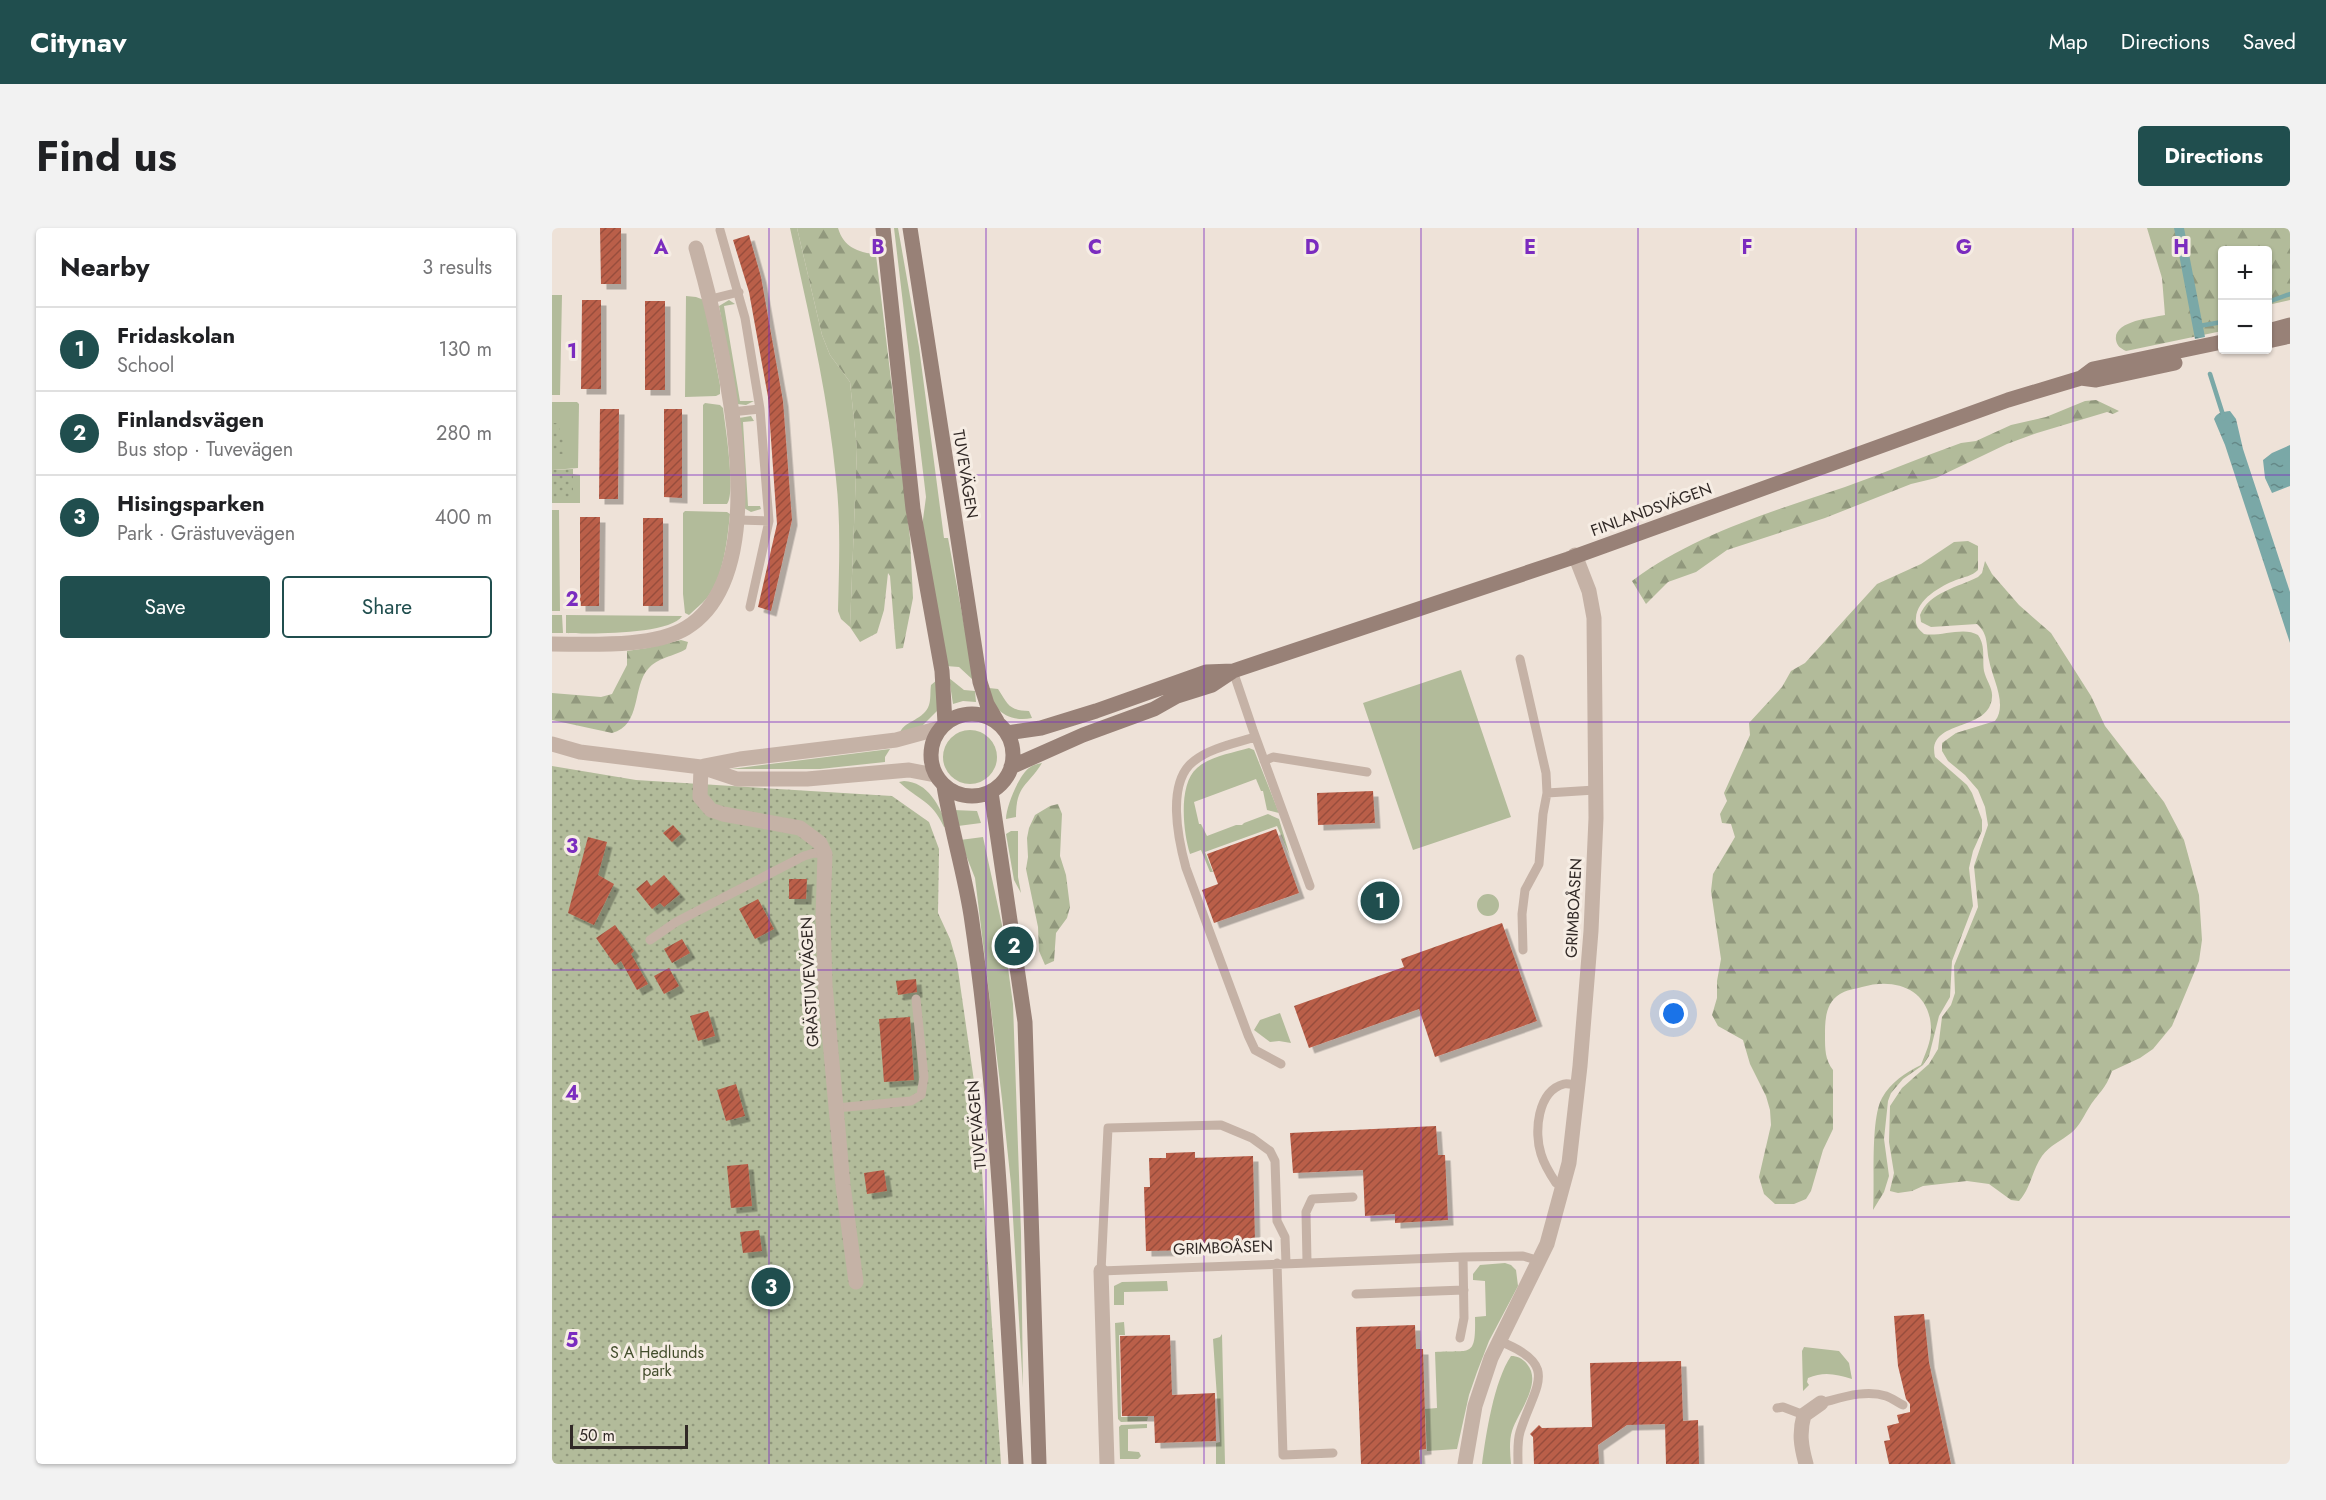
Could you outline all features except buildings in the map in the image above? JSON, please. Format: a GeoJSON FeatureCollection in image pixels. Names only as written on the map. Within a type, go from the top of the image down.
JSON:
{"type":"FeatureCollection","features":[{"type":"Feature","properties":{"kind":"main road","name":"TUVEVÄGEN"},"geometry":{"type":"LineString","coordinates":[[883,228],[913,509],[942,671],[943,725],[932,742],[930,759],[940,780],[970,914],[998,1154],[1016,1464]]}},
{"type":"Feature","properties":{"kind":"main road","name":"TUVEVÄGEN"},"geometry":{"type":"LineString","coordinates":[[910,228],[980,682],[987,704],[1002,727],[1013,751],[1011,768]]}},
{"type":"Feature","properties":{"kind":"main road"},"geometry":{"type":"LineString","coordinates":[[2272,330],[2290,325]]}},
{"type":"Feature","properties":{"kind":"main road"},"geometry":{"type":"LineString","coordinates":[[2272,340],[2290,336]]}},
{"type":"Feature","properties":{"kind":"main road","name":"FINLANDSVÄGEN"},"geometry":{"type":"LineString","coordinates":[[1011,768],[1083,735],[1154,709],[1177,696],[1212,685],[1233,671],[1575,555],[1957,418],[2081,378],[2093,369],[2218,343]]}},
{"type":"Feature","properties":{"kind":"main road","name":"FINLANDSVÄGEN"},"geometry":{"type":"LineString","coordinates":[[2081,378],[2096,380],[2218,353]]}},
{"type":"Feature","properties":{"kind":"main road","name":"FINLANDSVÄGEN"},"geometry":{"type":"LineString","coordinates":[[1002,727],[1041,728],[1206,672],[1233,671]]}},
{"type":"Feature","properties":{"kind":"main road"},"geometry":{"type":"LineString","coordinates":[[943,725],[959,715],[975,714],[1002,727]]}},
{"type":"Feature","properties":{"kind":"main road"},"geometry":{"type":"LineString","coordinates":[[940,780],[954,793],[979,796],[991,792],[1001,784],[1011,768]]}},
{"type":"Feature","properties":{"kind":"main road"},"geometry":{"type":"LineString","coordinates":[[991,792],[1024,1022],[1039,1464]]}},
{"type":"Feature","properties":{"kind":"street"},"geometry":{"type":"LineString","coordinates":[[552,644],[596,645],[642,641],[676,633],[687,628],[707,608],[726,577],[738,520],[737,476],[731,412],[717,326],[696,248]]}},
{"type":"Feature","properties":{"kind":"street","name":"GRIMBOÅSEN"},"geometry":{"type":"LineString","coordinates":[[1465,1464],[1475,1406],[1499,1341],[1540,1261],[1551,1234],[1564,1186],[1578,1085],[1591,931],[1595,790],[1594,618],[1589,591],[1575,555]]}},
{"type":"Feature","properties":{"kind":"street"},"geometry":{"type":"LineString","coordinates":[[701,767],[740,759],[896,740],[943,725]]}},
{"type":"Feature","properties":{"kind":"street"},"geometry":{"type":"LineString","coordinates":[[552,744],[580,752],[701,767],[737,779],[807,779],[909,770],[940,780]]}},
{"type":"Feature","properties":{"kind":"street"},"geometry":{"type":"LineString","coordinates":[[701,767],[700,797],[711,810],[800,828],[820,843],[825,854]]}},
{"type":"Feature","properties":{"kind":"street","name":"GRÄSTUVEVÄGEN"},"geometry":{"type":"LineString","coordinates":[[825,854],[823,916],[825,985],[843,1185],[856,1282]]}},
{"type":"Feature","properties":{"kind":"street"},"geometry":{"type":"LineString","coordinates":[[1101,1270],[1107,1464]]}},
{"type":"Feature","properties":{"kind":"street"},"geometry":{"type":"LineString","coordinates":[[1806,1464],[1800,1430],[1804,1415],[1821,1403]]}},
{"type":"Feature","properties":{"kind":"lane"},"geometry":{"type":"LineString","coordinates":[[720,230],[739,292],[760,409],[769,521],[750,607]]}},
{"type":"Feature","properties":{"kind":"lane"},"geometry":{"type":"LineString","coordinates":[[711,299],[739,292]]}},
{"type":"Feature","properties":{"kind":"lane"},"geometry":{"type":"LineString","coordinates":[[731,412],[760,409]]}},
{"type":"Feature","properties":{"kind":"lane"},"geometry":{"type":"LineString","coordinates":[[738,520],[769,521]]}},
{"type":"Feature","properties":{"kind":"lane"},"geometry":{"type":"LineString","coordinates":[[1520,659],[1546,772],[1547,793],[1539,864],[1525,890],[1522,914],[1523,951]]}},
{"type":"Feature","properties":{"kind":"lane"},"geometry":{"type":"LineString","coordinates":[[1233,671],[1310,886]]}},
{"type":"Feature","properties":{"kind":"lane"},"geometry":{"type":"LineString","coordinates":[[1255,737],[1205,754],[1192,762],[1185,771],[1180,784],[1177,821],[1179,843],[1186,868],[1248,1035],[1255,1050],[1281,1064]]}},
{"type":"Feature","properties":{"kind":"lane"},"geometry":{"type":"LineString","coordinates":[[1264,761],[1273,757],[1367,772]]}},
{"type":"Feature","properties":{"kind":"lane"},"geometry":{"type":"LineString","coordinates":[[1547,793],[1595,790]]}},
{"type":"Feature","properties":{"kind":"lane"},"geometry":{"type":"LineString","coordinates":[[650,940],[676,922],[804,856],[814,853],[825,854]]}},
{"type":"Feature","properties":{"kind":"lane"},"geometry":{"type":"LineString","coordinates":[[836,1108],[911,1101],[921,1095],[924,1077],[916,999]]}},
{"type":"Feature","properties":{"kind":"lane"},"geometry":{"type":"LineString","coordinates":[[1564,1186],[1556,1183],[1540,1153],[1537,1136],[1538,1119],[1542,1104],[1558,1088],[1564,1084],[1578,1085]]}},
{"type":"Feature","properties":{"kind":"lane"},"geometry":{"type":"LineString","coordinates":[[1101,1270],[1108,1128],[1221,1125],[1242,1133],[1270,1151],[1275,1161],[1277,1221],[1285,1237],[1282,1263],[1283,1455],[1333,1453]]}},
{"type":"Feature","properties":{"kind":"lane"},"geometry":{"type":"LineString","coordinates":[[1306,1262],[1306,1212],[1312,1199],[1353,1197]]}},
{"type":"Feature","properties":{"kind":"lane","name":"GRIMBOÅSEN"},"geometry":{"type":"LineString","coordinates":[[1101,1270],[1463,1257],[1523,1256],[1540,1261]]}},
{"type":"Feature","properties":{"kind":"lane"},"geometry":{"type":"LineString","coordinates":[[1460,1338],[1464,1324],[1463,1257]]}},
{"type":"Feature","properties":{"kind":"lane"},"geometry":{"type":"LineString","coordinates":[[1356,1294],[1464,1290]]}},
{"type":"Feature","properties":{"kind":"lane"},"geometry":{"type":"LineString","coordinates":[[1499,1341],[1511,1345],[1530,1358],[1536,1364],[1538,1373],[1539,1385],[1519,1433],[1518,1464]]}},
{"type":"Feature","properties":{"kind":"lane"},"geometry":{"type":"LineString","coordinates":[[1821,1403],[1850,1395],[1871,1394],[1886,1396],[1903,1405]]}},
{"type":"Feature","properties":{"kind":"lane"},"geometry":{"type":"LineString","coordinates":[[1777,1408],[1783,1407],[1804,1415]]}},
{"type":"Feature","properties":{"kind":"green space"},"geometry":{"type":"Polygon","coordinates":[[[790,228],[797,228],[822,335],[830,355],[850,382],[857,448],[850,627],[841,619],[838,611],[839,512],[828,416],[790,228]]]}},
{"type":"Feature","properties":{"kind":"green space"},"geometry":{"type":"Polygon","coordinates":[[[797,228],[838,228],[844,240],[852,248],[876,255],[910,538],[913,598],[903,648],[896,649],[888,573],[884,610],[877,633],[860,642],[850,627],[857,448],[850,382],[830,355],[822,335],[797,228]]]}},
{"type":"Feature","properties":{"kind":"green space"},"geometry":{"type":"Polygon","coordinates":[[[894,228],[898,228],[919,347],[944,538],[948,538],[973,673],[972,679],[959,667],[946,666],[922,527],[926,497],[894,228]]]}},
{"type":"Feature","properties":{"kind":"green space"},"geometry":{"type":"Polygon","coordinates":[[[2147,228],[2290,228],[2290,300],[2272,304],[2272,246],[2218,246],[2218,332],[2126,351],[2116,342],[2120,328],[2143,319],[2165,315],[2162,278],[2147,228]]]}},
{"type":"Feature","properties":{"kind":"green space"},"geometry":{"type":"Polygon","coordinates":[[[552,295],[562,295],[560,395],[552,395],[552,295]]]}},
{"type":"Feature","properties":{"kind":"green space"},"geometry":{"type":"Polygon","coordinates":[[[686,296],[704,300],[720,385],[720,394],[716,396],[685,397],[686,296]]]}},
{"type":"Feature","properties":{"kind":"green space"},"geometry":{"type":"Polygon","coordinates":[[[729,300],[735,304],[724,306],[740,401],[754,401],[746,405],[737,404],[719,306],[729,300]]]}},
{"type":"Feature","properties":{"kind":"green space"},"geometry":{"type":"Polygon","coordinates":[[[2096,400],[2119,411],[2113,414],[2107,412],[2037,433],[2007,444],[1936,478],[1911,484],[1825,518],[1727,550],[1696,572],[1668,582],[1646,604],[1632,581],[1681,550],[1734,526],[1961,443],[1976,441],[2011,425],[2046,417],[2085,401],[2096,400]]]}},
{"type":"Feature","properties":{"kind":"green space"},"geometry":{"type":"Polygon","coordinates":[[[552,402],[577,402],[579,404],[578,468],[552,470],[552,454],[564,454],[564,432],[560,432],[560,423],[552,423],[552,402]]]}},
{"type":"Feature","properties":{"kind":"green space"},"geometry":{"type":"Polygon","coordinates":[[[705,403],[720,405],[723,408],[730,473],[727,504],[703,504],[703,405],[705,403]]]}},
{"type":"Feature","properties":{"kind":"green space"},"geometry":{"type":"Polygon","coordinates":[[[751,416],[754,421],[743,422],[748,506],[760,506],[761,509],[751,512],[744,508],[739,418],[751,416]]]}},
{"type":"Feature","properties":{"kind":"green space"},"geometry":{"type":"Polygon","coordinates":[[[552,423],[560,423],[560,431],[564,432],[564,454],[552,454],[552,423]]]}},
{"type":"Feature","properties":{"kind":"green space"},"geometry":{"type":"Polygon","coordinates":[[[573,469],[573,497],[552,497],[552,470],[573,469]]]}},
{"type":"Feature","properties":{"kind":"green space"},"geometry":{"type":"Polygon","coordinates":[[[573,474],[580,475],[580,503],[552,503],[552,497],[573,497],[573,474]]]}},
{"type":"Feature","properties":{"kind":"green space"},"geometry":{"type":"Polygon","coordinates":[[[552,510],[559,510],[560,611],[552,611],[552,510]]]}},
{"type":"Feature","properties":{"kind":"green space"},"geometry":{"type":"Polygon","coordinates":[[[685,511],[730,514],[724,558],[713,589],[689,615],[685,613],[683,594],[683,513],[685,511]]]}},
{"type":"Feature","properties":{"kind":"green space"},"geometry":{"type":"Polygon","coordinates":[[[1968,541],[1978,546],[1978,570],[1931,594],[1917,611],[1916,620],[1917,627],[1924,634],[1966,631],[1978,635],[1983,648],[1984,671],[1992,694],[1989,708],[1981,716],[1949,730],[1940,736],[1935,745],[1935,757],[1967,785],[1982,820],[1982,831],[1973,851],[1969,868],[1973,906],[1952,961],[1950,997],[1939,1016],[1929,1056],[1923,1065],[1903,1079],[1891,1093],[1888,1101],[1884,1139],[1889,1176],[1884,1192],[1873,1210],[1874,1136],[1878,1108],[1882,1098],[1894,1083],[1921,1065],[1930,1039],[1929,1016],[1918,996],[1898,985],[1874,984],[1840,994],[1831,1002],[1826,1018],[1825,1045],[1828,1062],[1833,1070],[1833,1129],[1806,1199],[1794,1204],[1775,1204],[1764,1194],[1759,1177],[1771,1125],[1766,1096],[1750,1064],[1743,1040],[1718,1026],[1712,1015],[1717,998],[1721,959],[1711,891],[1713,874],[1735,837],[1731,824],[1722,823],[1720,814],[1727,801],[1724,793],[1750,735],[1749,723],[1782,687],[1791,671],[1805,663],[1877,584],[1921,564],[1954,542],[1968,541]]]}},
{"type":"Feature","properties":{"kind":"green space"},"geometry":{"type":"Polygon","coordinates":[[[1985,561],[1992,574],[2019,605],[2051,633],[2091,696],[2105,726],[2164,802],[2184,840],[2199,895],[2202,940],[2199,961],[2172,1026],[2153,1049],[2112,1071],[2105,1086],[2077,1127],[2042,1156],[2019,1201],[2011,1200],[1989,1184],[1967,1181],[1923,1186],[1912,1191],[1898,1193],[1890,1191],[1894,1173],[1889,1142],[1890,1106],[1902,1088],[1929,1064],[1938,1049],[1942,1017],[1951,1005],[1955,993],[1954,966],[1978,907],[1974,866],[1988,825],[1985,807],[1978,790],[1948,761],[1942,751],[1942,743],[1956,733],[1995,721],[2000,707],[1984,632],[1981,628],[1977,624],[1931,627],[1921,622],[1920,615],[1924,607],[1937,596],[1978,577],[1982,573],[1985,561]]]}},
{"type":"Feature","properties":{"kind":"green space"},"geometry":{"type":"Polygon","coordinates":[[[552,615],[562,615],[563,633],[552,633],[552,615]]]}},
{"type":"Feature","properties":{"kind":"green space"},"geometry":{"type":"Polygon","coordinates":[[[566,615],[682,616],[662,627],[646,630],[566,633],[566,615]]]}},
{"type":"Feature","properties":{"kind":"green space"},"geometry":{"type":"Polygon","coordinates":[[[681,640],[688,642],[686,649],[656,662],[648,669],[640,685],[632,714],[622,729],[612,733],[552,720],[552,693],[601,697],[612,694],[627,665],[627,651],[681,640]]]}},
{"type":"Feature","properties":{"kind":"green space"},"geometry":{"type":"Polygon","coordinates":[[[1461,670],[1511,817],[1413,850],[1363,703],[1461,670]]]}},
{"type":"Feature","properties":{"kind":"green space"},"geometry":{"type":"Polygon","coordinates":[[[949,678],[964,690],[975,691],[976,702],[963,701],[953,704],[949,678]]]}},
{"type":"Feature","properties":{"kind":"green space"},"geometry":{"type":"Polygon","coordinates":[[[937,680],[938,710],[919,729],[900,732],[927,710],[930,703],[931,685],[937,680]]]}},
{"type":"Feature","properties":{"kind":"green space"},"geometry":{"type":"Polygon","coordinates":[[[989,688],[998,689],[1010,706],[1017,710],[1029,711],[1032,718],[1017,719],[1004,714],[995,705],[989,688]]]}},
{"type":"Feature","properties":{"kind":"green space"},"geometry":{"type":"Polygon","coordinates":[[[970,730],[980,732],[989,738],[995,747],[997,757],[995,767],[989,776],[980,782],[970,784],[960,782],[951,776],[945,767],[943,757],[945,747],[951,738],[960,732],[970,730]]]}},
{"type":"Feature","properties":{"kind":"green space"},"geometry":{"type":"Polygon","coordinates":[[[1249,748],[1254,750],[1279,813],[1267,810],[1263,791],[1256,779],[1194,802],[1199,824],[1207,836],[1268,814],[1279,819],[1290,856],[1277,826],[1205,852],[1213,872],[1210,872],[1201,850],[1190,854],[1184,821],[1187,785],[1191,775],[1202,764],[1249,748]]]}},
{"type":"Feature","properties":{"kind":"green space"},"geometry":{"type":"Polygon","coordinates":[[[890,749],[885,762],[820,769],[731,769],[890,749]]]}},
{"type":"Feature","properties":{"kind":"green space"},"geometry":{"type":"Polygon","coordinates":[[[1042,763],[1020,792],[1016,817],[1006,819],[1011,799],[1021,777],[1031,767],[1042,763]]]}},
{"type":"Feature","properties":{"kind":"green space","name":"S A Hedlunds park"},"geometry":{"type":"Polygon","coordinates":[[[552,766],[636,780],[892,796],[929,822],[939,849],[938,913],[950,939],[957,963],[978,1109],[1001,1464],[552,1464],[552,766]]]}},
{"type":"Feature","properties":{"kind":"green space"},"geometry":{"type":"Polygon","coordinates":[[[904,781],[920,786],[932,796],[947,826],[944,827],[929,805],[899,782],[904,781]]]}},
{"type":"Feature","properties":{"kind":"green space"},"geometry":{"type":"Polygon","coordinates":[[[1058,804],[1062,814],[1060,856],[1066,875],[1070,907],[1067,918],[1056,933],[1054,961],[1045,965],[1039,951],[1038,927],[1026,869],[1027,838],[1035,815],[1058,804]]]}},
{"type":"Feature","properties":{"kind":"green space"},"geometry":{"type":"Polygon","coordinates":[[[953,810],[977,811],[981,823],[958,826],[953,810]]]}},
{"type":"Feature","properties":{"kind":"green space"},"geometry":{"type":"Polygon","coordinates":[[[1018,831],[1018,877],[1021,893],[1014,880],[1006,834],[1018,831]]]}},
{"type":"Feature","properties":{"kind":"green space"},"geometry":{"type":"Polygon","coordinates":[[[983,837],[1002,925],[1013,1004],[1021,1233],[1023,1388],[1011,1184],[1002,1099],[975,878],[960,840],[983,837]]]}},
{"type":"Feature","properties":{"kind":"green space"},"geometry":{"type":"Polygon","coordinates":[[[1484,894],[1492,894],[1499,901],[1499,909],[1492,916],[1484,916],[1477,909],[1477,901],[1484,894]]]}},
{"type":"Feature","properties":{"kind":"green space"},"geometry":{"type":"Polygon","coordinates":[[[1280,1013],[1291,1043],[1270,1042],[1254,1030],[1260,1020],[1280,1013]]]}},
{"type":"Feature","properties":{"kind":"green space"},"geometry":{"type":"Polygon","coordinates":[[[1255,1242],[1257,1251],[1204,1253],[1203,1244],[1255,1242]]]}},
{"type":"Feature","properties":{"kind":"green space"},"geometry":{"type":"Polygon","coordinates":[[[1505,1263],[1516,1270],[1518,1286],[1489,1341],[1477,1372],[1469,1395],[1457,1449],[1427,1451],[1425,1409],[1437,1408],[1435,1352],[1463,1351],[1472,1346],[1475,1317],[1486,1316],[1485,1281],[1473,1280],[1473,1274],[1480,1265],[1505,1263]]]}},
{"type":"Feature","properties":{"kind":"green space"},"geometry":{"type":"Polygon","coordinates":[[[1167,1281],[1168,1291],[1124,1292],[1124,1305],[1114,1305],[1114,1286],[1122,1282],[1167,1281]]]}},
{"type":"Feature","properties":{"kind":"green space"},"geometry":{"type":"Polygon","coordinates":[[[1124,1322],[1125,1335],[1119,1335],[1121,1417],[1148,1417],[1147,1421],[1121,1422],[1118,1419],[1115,1323],[1124,1322]]]}},
{"type":"Feature","properties":{"kind":"green space"},"geometry":{"type":"Polygon","coordinates":[[[1222,1334],[1225,1464],[1216,1464],[1216,1443],[1220,1442],[1213,1339],[1222,1334]]]}},
{"type":"Feature","properties":{"kind":"green space"},"geometry":{"type":"Polygon","coordinates":[[[1804,1347],[1839,1351],[1849,1363],[1852,1379],[1819,1374],[1808,1378],[1809,1385],[1803,1391],[1802,1351],[1804,1347]]]}},
{"type":"Feature","properties":{"kind":"green space"},"geometry":{"type":"Polygon","coordinates":[[[1511,1356],[1518,1357],[1525,1362],[1531,1372],[1532,1380],[1528,1398],[1512,1431],[1511,1464],[1482,1464],[1495,1393],[1511,1356]]]}},
{"type":"Feature","properties":{"kind":"green space"},"geometry":{"type":"Polygon","coordinates":[[[1147,1424],[1147,1428],[1128,1429],[1128,1451],[1139,1452],[1141,1456],[1138,1459],[1120,1459],[1119,1427],[1147,1424]]]}},
{"type":"Feature","properties":{"kind":"water"},"geometry":{"type":"Polygon","coordinates":[[[2174,228],[2184,228],[2205,337],[2195,339],[2174,228]]]}},
{"type":"Feature","properties":{"kind":"water"},"geometry":{"type":"Polygon","coordinates":[[[2230,411],[2236,419],[2243,449],[2290,592],[2290,643],[2225,445],[2214,419],[2223,412],[2230,411]]]}},
{"type":"Feature","properties":{"kind":"water"},"geometry":{"type":"Polygon","coordinates":[[[2290,445],[2290,486],[2272,493],[2265,478],[2263,460],[2290,445]]]}},
{"type":"Feature","properties":{"kind":"waterway"},"geometry":{"type":"LineString","coordinates":[[2272,301],[2290,294]]}},
{"type":"Feature","properties":{"kind":"waterway"},"geometry":{"type":"LineString","coordinates":[[2199,326],[2218,323]]}},
{"type":"Feature","properties":{"kind":"waterway"},"geometry":{"type":"LineString","coordinates":[[2210,374],[2224,418]]}},
{"type":"Feature","properties":{"kind":"place","name":"Fridaskolan"},"geometry":{"type":"Point","coordinates":[1380,901]}},
{"type":"Feature","properties":{"kind":"place","name":"Finlandsvägen"},"geometry":{"type":"Point","coordinates":[1014,946]}},
{"type":"Feature","properties":{"kind":"place","name":"Hisingsparken"},"geometry":{"type":"Point","coordinates":[771,1287]}}]}
